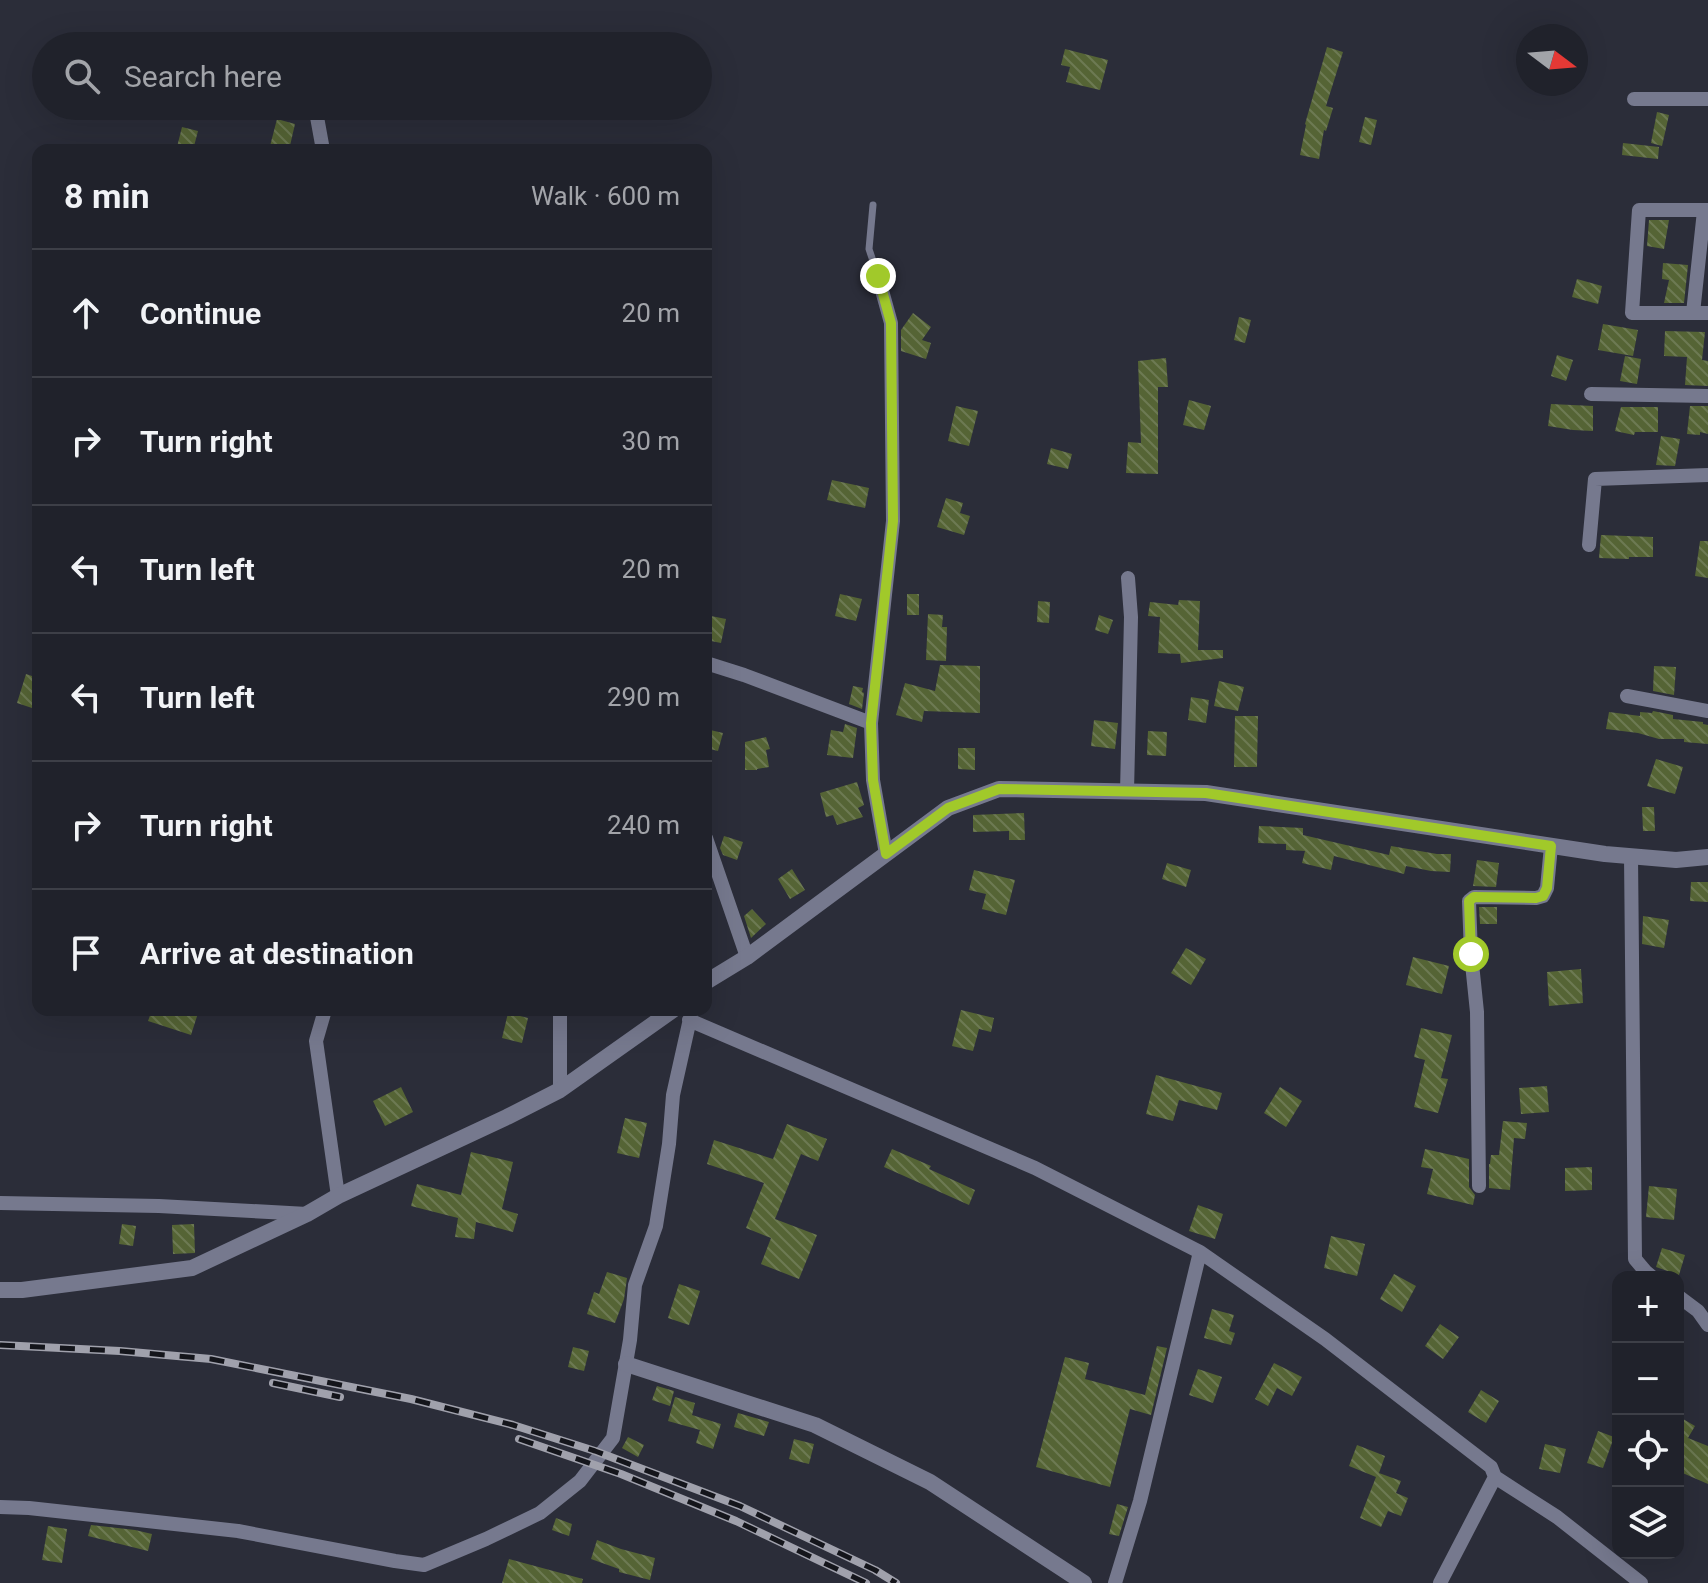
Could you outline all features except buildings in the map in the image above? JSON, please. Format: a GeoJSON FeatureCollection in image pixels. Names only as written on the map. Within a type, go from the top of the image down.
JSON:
{"type":"FeatureCollection","features":[{"type":"Feature","properties":{"kind":"street"},"geometry":{"type":"LineString","coordinates":[[1634,99],[1708,99]]}},
{"type":"Feature","properties":{"kind":"street"},"geometry":{"type":"LineString","coordinates":[[318,120],[322,144]]}},
{"type":"Feature","properties":{"kind":"street"},"geometry":{"type":"LineString","coordinates":[[1639,210],[1706,211],[1701,313],[1632,313],[1639,210]]}},
{"type":"Feature","properties":{"kind":"street"},"geometry":{"type":"LineString","coordinates":[[878,276],[891,323],[893,521],[871,723],[873,780],[886,854]]}},
{"type":"Feature","properties":{"kind":"street"},"geometry":{"type":"LineString","coordinates":[[1591,394],[1708,396]]}},
{"type":"Feature","properties":{"kind":"street"},"geometry":{"type":"LineString","coordinates":[[1589,545],[1595,479],[1708,475]]}},
{"type":"Feature","properties":{"kind":"street"},"geometry":{"type":"LineString","coordinates":[[1127,792],[1131,617],[1128,578]]}},
{"type":"Feature","properties":{"kind":"street"},"geometry":{"type":"LineString","coordinates":[[712,665],[871,723]]}},
{"type":"Feature","properties":{"kind":"street"},"geometry":{"type":"LineString","coordinates":[[1627,696],[1708,711]]}},
{"type":"Feature","properties":{"kind":"street"},"geometry":{"type":"LineString","coordinates":[[712,978],[747,957],[948,808],[999,789],[1206,793],[1551,846],[1676,860],[1708,857]]}},
{"type":"Feature","properties":{"kind":"street"},"geometry":{"type":"LineString","coordinates":[[1479,1186],[1477,1012],[1469,901],[1474,897],[1543,896],[1547,888],[1551,846]]}},
{"type":"Feature","properties":{"kind":"street"},"geometry":{"type":"LineString","coordinates":[[712,855],[747,957]]}},
{"type":"Feature","properties":{"kind":"street"},"geometry":{"type":"LineString","coordinates":[[1631,856],[1635,1259],[1645,1271]]}},
{"type":"Feature","properties":{"kind":"street"},"geometry":{"type":"LineString","coordinates":[[323,1016],[316,1041],[338,1196]]}},
{"type":"Feature","properties":{"kind":"street"},"geometry":{"type":"LineString","coordinates":[[560,1016],[560,1090]]}},
{"type":"Feature","properties":{"kind":"street"},"geometry":{"type":"LineString","coordinates":[[0,1290],[22,1290],[192,1268],[560,1090],[665,1016]]}},
{"type":"Feature","properties":{"kind":"street"},"geometry":{"type":"LineString","coordinates":[[0,1507],[238,1531],[424,1565],[540,1513],[580,1481],[613,1438],[635,1285],[656,1226],[673,1095],[691,1016]]}},
{"type":"Feature","properties":{"kind":"street"},"geometry":{"type":"LineString","coordinates":[[693,1016],[1035,1168],[1200,1252],[1325,1339],[1491,1467],[1495,1477],[1557,1517],[1641,1583]]}},
{"type":"Feature","properties":{"kind":"street"},"geometry":{"type":"LineString","coordinates":[[0,1203],[159,1206],[307,1214]]}},
{"type":"Feature","properties":{"kind":"street"},"geometry":{"type":"LineString","coordinates":[[1115,1583],[1140,1501],[1200,1252]]}},
{"type":"Feature","properties":{"kind":"street"},"geometry":{"type":"LineString","coordinates":[[1684,1298],[1703,1306],[1708,1325]]}},
{"type":"Feature","properties":{"kind":"street"},"geometry":{"type":"LineString","coordinates":[[626,1364],[815,1425],[930,1482],[1084,1583]]}},
{"type":"Feature","properties":{"kind":"street"},"geometry":{"type":"LineString","coordinates":[[1440,1583],[1495,1477]]}},
{"type":"Feature","properties":{"kind":"lane"},"geometry":{"type":"LineString","coordinates":[[873,205],[869,249],[878,276]]}},
{"type":"Feature","properties":{"kind":"railway"},"geometry":{"type":"LineString","coordinates":[[0,1345],[211,1359],[411,1399],[513,1425],[595,1451],[740,1506],[896,1583]]}},
{"type":"Feature","properties":{"kind":"railway"},"geometry":{"type":"LineString","coordinates":[[273,1383],[340,1397]]}},
{"type":"Feature","properties":{"kind":"railway"},"geometry":{"type":"LineString","coordinates":[[519,1439],[621,1474],[736,1521],[866,1583]]}},
{"type":"Feature","properties":{"kind":"route"},"geometry":{"type":"LineString","coordinates":[[878,276],[891,323],[893,521],[871,723],[873,780],[886,854],[948,808],[999,789],[1206,793],[1551,846],[1547,888],[1543,896],[1471,898],[1471,954]]}}]}
